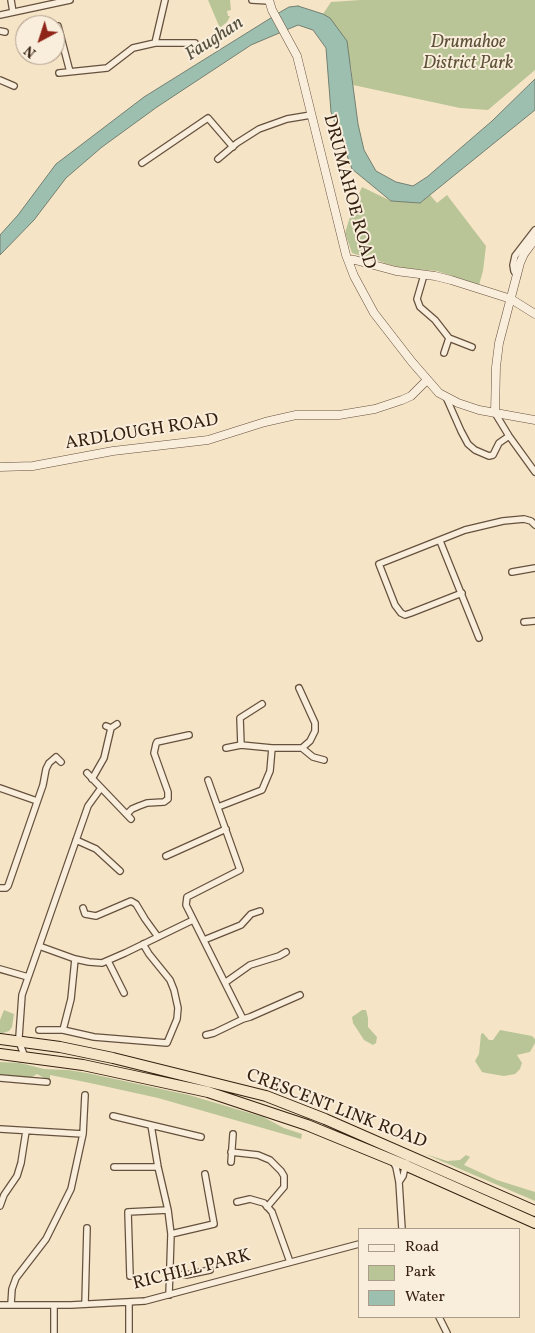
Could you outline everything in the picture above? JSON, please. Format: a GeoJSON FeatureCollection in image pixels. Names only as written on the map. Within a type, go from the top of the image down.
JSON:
{"type":"FeatureCollection","features":[{"type":"Feature","properties":{"kind":"highway","name":"CRESCENT LINK ROAD"},"geometry":{"type":"LineString","coordinates":[[0,1039],[60,1047],[113,1058],[250,1091],[325,1119],[535,1211]]}},
{"type":"Feature","properties":{"kind":"highway","name":"CRESCENT LINK ROAD"},"geometry":{"type":"LineString","coordinates":[[0,1054],[84,1064],[208,1092],[307,1125],[407,1166],[535,1223]]}},
{"type":"Feature","properties":{"kind":"street"},"geometry":{"type":"LineString","coordinates":[[10,0],[12,12]]}},
{"type":"Feature","properties":{"kind":"street"},"geometry":{"type":"LineString","coordinates":[[0,15],[70,0]]}},
{"type":"Feature","properties":{"kind":"street"},"geometry":{"type":"LineString","coordinates":[[155,43],[165,0]]}},
{"type":"Feature","properties":{"kind":"street"},"geometry":{"type":"LineString","coordinates":[[252,0],[269,1]]}},
{"type":"Feature","properties":{"kind":"street","name":"DRUMAHOE ROAD"},"geometry":{"type":"LineString","coordinates":[[269,1],[297,56],[348,260],[354,276],[374,313],[439,393],[458,403],[535,420]]}},
{"type":"Feature","properties":{"kind":"street"},"geometry":{"type":"LineString","coordinates":[[59,73],[107,68],[133,48],[155,43],[195,43]]}},
{"type":"Feature","properties":{"kind":"street"},"geometry":{"type":"LineString","coordinates":[[65,53],[70,72]]}},
{"type":"Feature","properties":{"kind":"street"},"geometry":{"type":"LineString","coordinates":[[0,80],[14,86]]}},
{"type":"Feature","properties":{"kind":"street"},"geometry":{"type":"LineString","coordinates":[[218,159],[259,129],[287,119],[311,115]]}},
{"type":"Feature","properties":{"kind":"street"},"geometry":{"type":"LineString","coordinates":[[142,162],[208,118],[233,147]]}},
{"type":"Feature","properties":{"kind":"street"},"geometry":{"type":"LineString","coordinates":[[535,230],[521,252],[517,276],[499,343],[496,367],[495,412],[509,436],[535,472]]}},
{"type":"Feature","properties":{"kind":"street"},"geometry":{"type":"LineString","coordinates":[[521,252],[535,239]]}},
{"type":"Feature","properties":{"kind":"street"},"geometry":{"type":"LineString","coordinates":[[348,260],[355,260],[396,271],[424,274],[451,280],[511,299],[535,314]]}},
{"type":"Feature","properties":{"kind":"street"},"geometry":{"type":"LineString","coordinates":[[424,274],[417,299],[418,304],[450,338],[472,347]]}},
{"type":"Feature","properties":{"kind":"street"},"geometry":{"type":"LineString","coordinates":[[444,353],[450,338]]}},
{"type":"Feature","properties":{"kind":"street","name":"ARDLOUGH ROAD"},"geometry":{"type":"LineString","coordinates":[[0,467],[33,466],[114,451],[208,440],[265,422],[296,415],[339,415],[375,409],[411,396],[427,380]]}},
{"type":"Feature","properties":{"kind":"street"},"geometry":{"type":"LineString","coordinates":[[446,397],[468,444],[475,450],[488,456],[493,455],[497,445],[509,436]]}},
{"type":"Feature","properties":{"kind":"street"},"geometry":{"type":"LineString","coordinates":[[462,593],[405,615],[397,610],[394,605],[379,564],[465,530],[517,519],[531,521],[535,525]]}},
{"type":"Feature","properties":{"kind":"street"},"geometry":{"type":"LineString","coordinates":[[440,541],[480,638]]}},
{"type":"Feature","properties":{"kind":"street"},"geometry":{"type":"LineString","coordinates":[[512,572],[535,568]]}},
{"type":"Feature","properties":{"kind":"street"},"geometry":{"type":"LineString","coordinates":[[524,622],[535,621]]}},
{"type":"Feature","properties":{"kind":"street"},"geometry":{"type":"LineString","coordinates":[[299,688],[315,723],[315,732],[310,741],[302,748]]}},
{"type":"Feature","properties":{"kind":"street"},"geometry":{"type":"LineString","coordinates":[[241,745],[240,718],[262,704]]}},
{"type":"Feature","properties":{"kind":"street"},"geometry":{"type":"LineString","coordinates":[[92,779],[104,758],[111,726]]}},
{"type":"Feature","properties":{"kind":"street"},"geometry":{"type":"LineString","coordinates":[[87,773],[129,817],[132,809],[147,803],[164,802],[168,799],[168,792],[154,753],[157,742],[189,735]]}},
{"type":"Feature","properties":{"kind":"street"},"geometry":{"type":"LineString","coordinates":[[226,748],[241,745],[302,748],[313,756],[324,760]]}},
{"type":"Feature","properties":{"kind":"street"},"geometry":{"type":"LineString","coordinates":[[218,807],[262,790],[270,771],[272,748]]}},
{"type":"Feature","properties":{"kind":"street"},"geometry":{"type":"LineString","coordinates":[[0,888],[8,886],[49,763],[56,758],[62,762]]}},
{"type":"Feature","properties":{"kind":"street"},"geometry":{"type":"LineString","coordinates":[[208,780],[240,870],[187,897],[186,905],[243,1019]]}},
{"type":"Feature","properties":{"kind":"street"},"geometry":{"type":"LineString","coordinates":[[0,788],[37,801]]}},
{"type":"Feature","properties":{"kind":"street"},"geometry":{"type":"LineString","coordinates":[[25,1057],[20,1042],[19,1030],[22,998],[89,803],[101,788]]}},
{"type":"Feature","properties":{"kind":"street"},"geometry":{"type":"LineString","coordinates":[[166,856],[226,829]]}},
{"type":"Feature","properties":{"kind":"street"},"geometry":{"type":"LineString","coordinates":[[76,840],[106,856],[116,870]]}},
{"type":"Feature","properties":{"kind":"street"},"geometry":{"type":"LineString","coordinates":[[83,908],[85,914],[96,916],[131,901],[136,904],[158,937]]}},
{"type":"Feature","properties":{"kind":"street"},"geometry":{"type":"LineString","coordinates":[[204,940],[241,924],[251,914],[260,910]]}},
{"type":"Feature","properties":{"kind":"street"},"geometry":{"type":"LineString","coordinates":[[39,946],[75,959],[96,962],[108,961],[193,920]]}},
{"type":"Feature","properties":{"kind":"street"},"geometry":{"type":"LineString","coordinates":[[39,1030],[63,1030],[94,1037],[164,1044],[169,1041],[177,1019],[178,1008],[174,990],[170,980],[149,954],[144,944]]}},
{"type":"Feature","properties":{"kind":"street"},"geometry":{"type":"LineString","coordinates":[[226,982],[250,965],[286,952]]}},
{"type":"Feature","properties":{"kind":"street"},"geometry":{"type":"LineString","coordinates":[[63,1030],[72,999],[75,959]]}},
{"type":"Feature","properties":{"kind":"street"},"geometry":{"type":"LineString","coordinates":[[108,961],[124,993]]}},
{"type":"Feature","properties":{"kind":"street"},"geometry":{"type":"LineString","coordinates":[[0,969],[28,977]]}},
{"type":"Feature","properties":{"kind":"street"},"geometry":{"type":"LineString","coordinates":[[206,1035],[243,1019],[250,1018],[300,995]]}},
{"type":"Feature","properties":{"kind":"street"},"geometry":{"type":"LineString","coordinates":[[0,1078],[47,1082]]}},
{"type":"Feature","properties":{"kind":"street"},"geometry":{"type":"LineString","coordinates":[[11,1304],[12,1289],[16,1278],[46,1239],[71,1189],[83,1134],[85,1095]]}},
{"type":"Feature","properties":{"kind":"street"},"geometry":{"type":"LineString","coordinates":[[113,1116],[201,1137]]}},
{"type":"Feature","properties":{"kind":"street"},"geometry":{"type":"LineString","coordinates":[[152,1125],[171,1234],[169,1295]]}},
{"type":"Feature","properties":{"kind":"street"},"geometry":{"type":"LineString","coordinates":[[0,1129],[83,1134]]}},
{"type":"Feature","properties":{"kind":"street"},"geometry":{"type":"LineString","coordinates":[[0,1206],[4,1195],[17,1176],[26,1131]]}},
{"type":"Feature","properties":{"kind":"street"},"geometry":{"type":"LineString","coordinates":[[231,1162],[233,1134]]}},
{"type":"Feature","properties":{"kind":"street"},"geometry":{"type":"LineString","coordinates":[[232,1152],[258,1155],[270,1160],[281,1171],[284,1176],[284,1187],[267,1207]]}},
{"type":"Feature","properties":{"kind":"street"},"geometry":{"type":"LineString","coordinates":[[399,1182],[407,1166],[405,1153]]}},
{"type":"Feature","properties":{"kind":"street"},"geometry":{"type":"LineString","coordinates":[[392,1160],[396,1167],[399,1182],[402,1228]]}},
{"type":"Feature","properties":{"kind":"street"},"geometry":{"type":"LineString","coordinates":[[114,1167],[158,1167]]}},
{"type":"Feature","properties":{"kind":"street"},"geometry":{"type":"LineString","coordinates":[[171,1234],[214,1224],[205,1174]]}},
{"type":"Feature","properties":{"kind":"street"},"geometry":{"type":"LineString","coordinates":[[237,1202],[250,1199],[264,1204],[272,1212],[290,1262]]}},
{"type":"Feature","properties":{"kind":"street"},"geometry":{"type":"LineString","coordinates":[[130,1276],[128,1212],[168,1210]]}},
{"type":"Feature","properties":{"kind":"street"},"geometry":{"type":"LineString","coordinates":[[85,1304],[87,1228]]}},
{"type":"Feature","properties":{"kind":"street","name":"RICHILL PARK"},"geometry":{"type":"LineString","coordinates":[[0,1304],[54,1305],[145,1301],[358,1244]]}},
{"type":"Feature","properties":{"kind":"street"},"geometry":{"type":"LineString","coordinates":[[169,1274],[186,1274],[210,1270]]}},
{"type":"Feature","properties":{"kind":"street"},"geometry":{"type":"LineString","coordinates":[[129,1302],[129,1333]]}},
{"type":"Feature","properties":{"kind":"street"},"geometry":{"type":"LineString","coordinates":[[54,1305],[54,1333]]}},
{"type":"Feature","properties":{"kind":"street"},"geometry":{"type":"LineString","coordinates":[[439,1318],[447,1333]]}},
{"type":"Feature","properties":{"kind":"green space"},"geometry":{"type":"Polygon","coordinates":[[[208,0],[230,0],[231,10],[227,11],[228,16],[230,16],[221,27],[219,26],[208,0]]]}},
{"type":"Feature","properties":{"kind":"green space","name":"Drumahoe District Park"},"geometry":{"type":"Polygon","coordinates":[[[360,0],[535,0],[535,70],[488,110],[460,108],[353,85],[351,66],[323,14],[331,2],[360,0]]]}},
{"type":"Feature","properties":{"kind":"green space"},"geometry":{"type":"Polygon","coordinates":[[[362,187],[391,201],[420,203],[430,195],[437,203],[447,195],[486,246],[479,285],[437,271],[403,268],[387,264],[374,259],[371,254],[364,257],[352,253],[345,233],[353,207],[362,187]]]}},
{"type":"Feature","properties":{"kind":"green space"},"geometry":{"type":"Polygon","coordinates":[[[4,1010],[14,1014],[12,1027],[9,1031],[0,1034],[0,1020],[4,1010]]]}},
{"type":"Feature","properties":{"kind":"green space"},"geometry":{"type":"Polygon","coordinates":[[[362,1010],[366,1010],[368,1027],[377,1037],[376,1043],[373,1045],[364,1040],[353,1023],[352,1017],[362,1010]]]}},
{"type":"Feature","properties":{"kind":"green space"},"geometry":{"type":"Polygon","coordinates":[[[500,1030],[532,1036],[535,1039],[530,1052],[517,1055],[522,1063],[520,1069],[515,1074],[504,1076],[482,1072],[475,1061],[479,1054],[481,1034],[483,1033],[489,1040],[493,1040],[500,1030]]]}},
{"type":"Feature","properties":{"kind":"green space"},"geometry":{"type":"Polygon","coordinates":[[[0,1062],[20,1063],[44,1069],[87,1073],[189,1095],[263,1117],[284,1128],[302,1134],[301,1139],[158,1098],[90,1083],[50,1075],[50,1080],[37,1074],[30,1078],[0,1076],[0,1062]]]}},
{"type":"Feature","properties":{"kind":"green space"},"geometry":{"type":"Polygon","coordinates":[[[425,1154],[447,1161],[460,1160],[466,1155],[470,1157],[464,1165],[497,1180],[535,1192],[535,1201],[425,1154]]]}},
{"type":"Feature","properties":{"kind":"water"},"geometry":{"type":"Polygon","coordinates":[[[298,6],[330,18],[347,41],[358,124],[364,150],[376,171],[396,182],[413,186],[427,177],[492,121],[535,79],[535,110],[420,203],[391,201],[352,169],[331,112],[326,48],[313,30],[298,25],[251,45],[157,107],[102,147],[66,178],[34,220],[0,255],[0,235],[18,215],[56,164],[144,97],[282,11],[289,7],[298,6]]]}},
{"type":"Feature","properties":{"kind":"water label","name":"Faughan"},"geometry":{"type":"Point","coordinates":[215,40]}}]}
